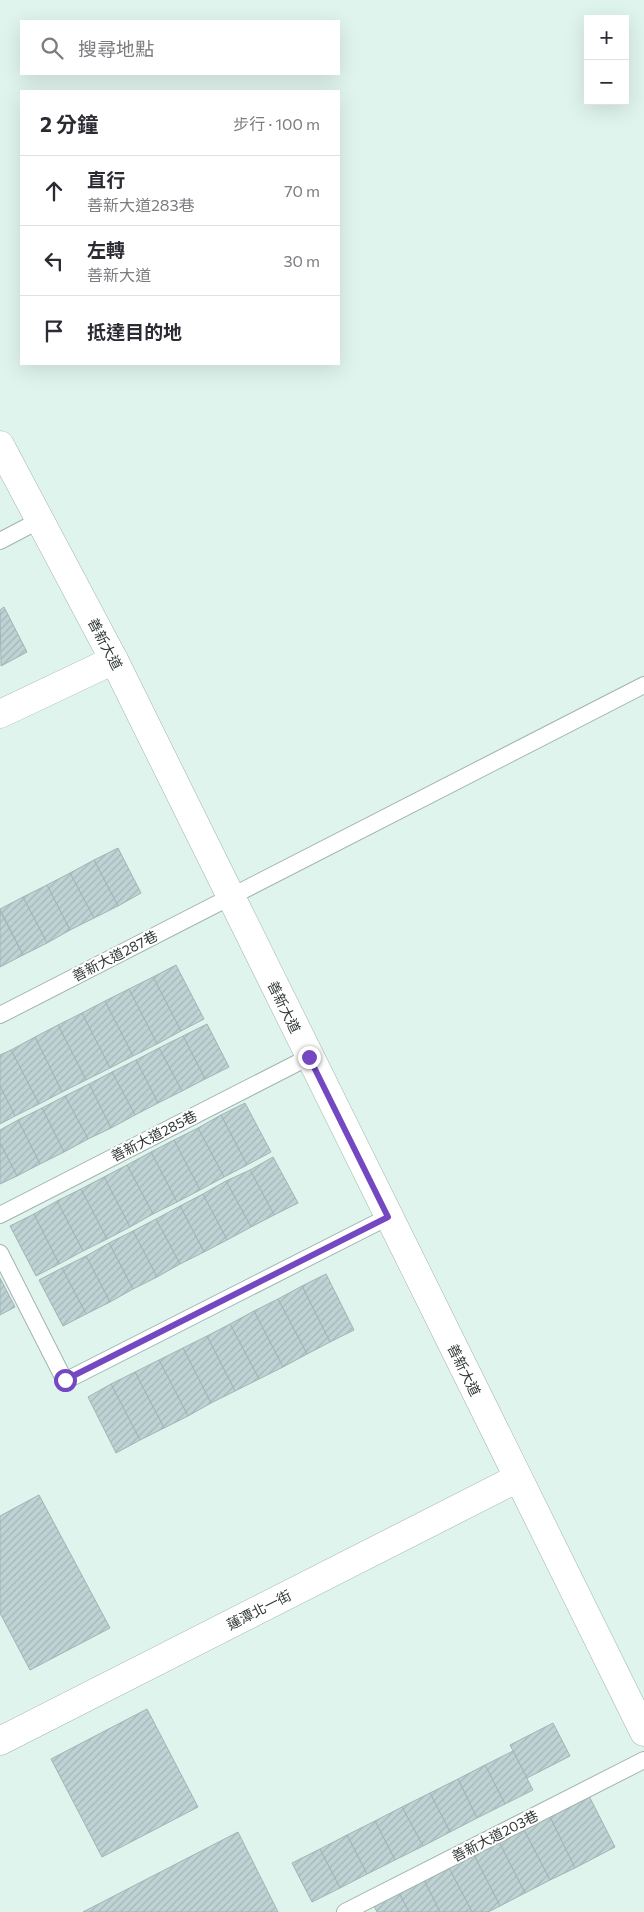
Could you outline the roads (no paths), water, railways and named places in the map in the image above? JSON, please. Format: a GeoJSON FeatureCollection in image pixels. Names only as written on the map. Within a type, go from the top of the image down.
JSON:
{"type":"FeatureCollection","features":[{"type":"Feature","properties":{"kind":"street","name":"善新大道"},"geometry":{"type":"LineString","coordinates":[[0,445],[114,660],[644,1732]]}},
{"type":"Feature","properties":{"kind":"street"},"geometry":{"type":"LineString","coordinates":[[0,714],[114,660]]}},
{"type":"Feature","properties":{"kind":"street","name":"蓮潭北一街"},"geometry":{"type":"LineString","coordinates":[[0,1741],[518,1478]]}},
{"type":"Feature","properties":{"kind":"lane"},"geometry":{"type":"LineString","coordinates":[[0,541],[40,520]]}},
{"type":"Feature","properties":{"kind":"lane","name":"善新大道287巷"},"geometry":{"type":"LineString","coordinates":[[0,1015],[644,684]]}},
{"type":"Feature","properties":{"kind":"lane","name":"善新大道285巷"},"geometry":{"type":"LineString","coordinates":[[0,1215],[309,1057]]}},
{"type":"Feature","properties":{"kind":"lane"},"geometry":{"type":"LineString","coordinates":[[0,1254],[65,1380],[388,1217]]}},
{"type":"Feature","properties":{"kind":"lane","name":"善新大道203巷"},"geometry":{"type":"LineString","coordinates":[[345,1912],[644,1760]]}}]}
